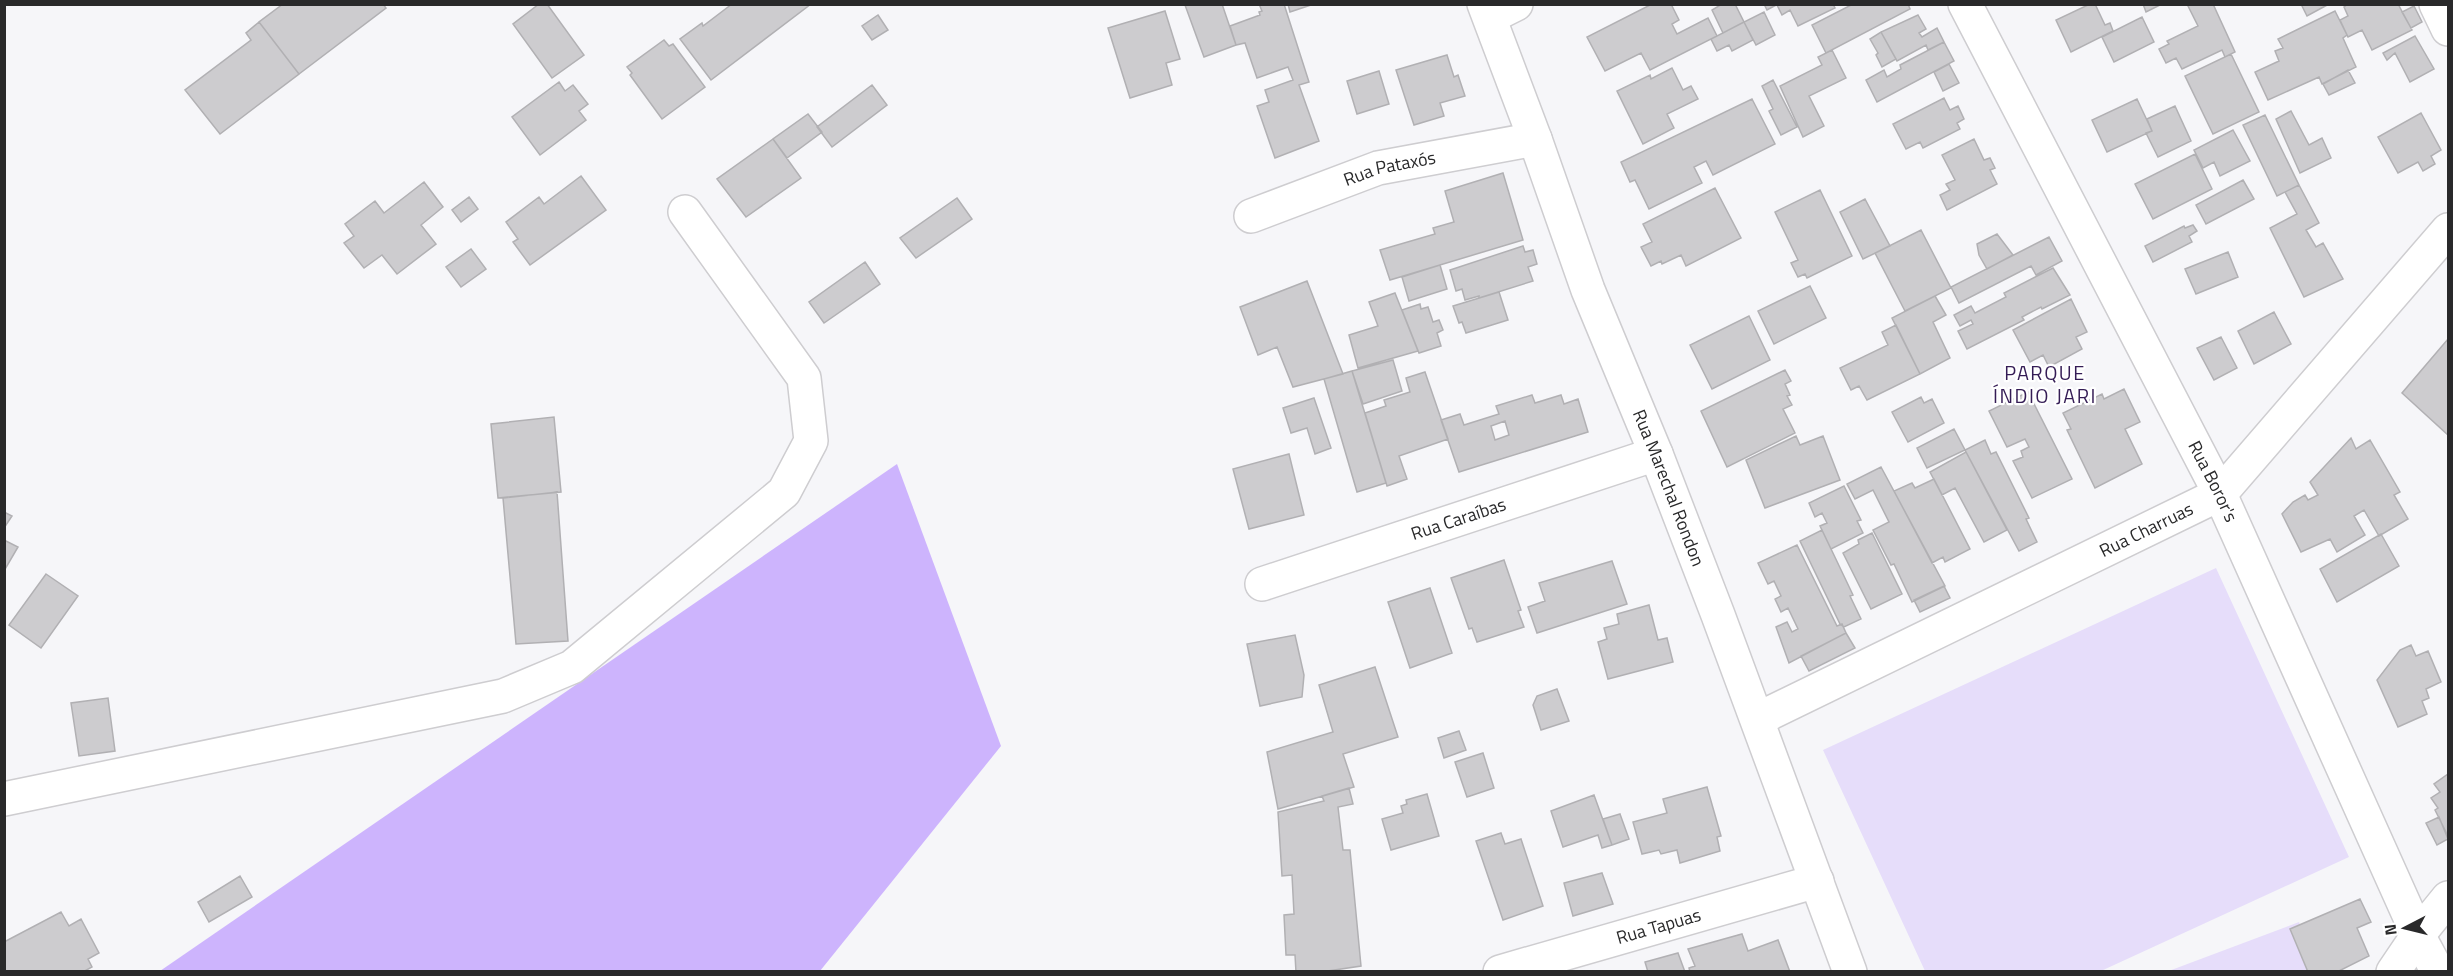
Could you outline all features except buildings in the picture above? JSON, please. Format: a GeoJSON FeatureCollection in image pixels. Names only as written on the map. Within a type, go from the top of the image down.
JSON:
{"type":"FeatureCollection","features":[{"type":"Feature","properties":{"kind":"street","name":"Rua Boror's"},"geometry":{"type":"LineString","coordinates":[[1965,4],[2220,494],[2418,935],[2438,972]]}},
{"type":"Feature","properties":{"kind":"street"},"geometry":{"type":"LineString","coordinates":[[2436,4],[2448,29]]}},
{"type":"Feature","properties":{"kind":"street","name":"Rua Marechal Rondon"},"geometry":{"type":"LineString","coordinates":[[1497,9],[1535,139],[1588,290],[1656,454],[1758,719],[1850,972]]}},
{"type":"Feature","properties":{"kind":"street","name":"Rua Pataxós"},"geometry":{"type":"LineString","coordinates":[[1251,216],[1378,168],[1535,139]]}},
{"type":"Feature","properties":{"kind":"street"},"geometry":{"type":"LineString","coordinates":[[4,799],[504,696],[572,667],[784,492],[811,441],[804,378],[685,212]]}},
{"type":"Feature","properties":{"kind":"street","name":"Rua Charruas"},"geometry":{"type":"LineString","coordinates":[[1758,719],[2220,494],[2448,230]]}},
{"type":"Feature","properties":{"kind":"street","name":"Rua Caraíbas"},"geometry":{"type":"LineString","coordinates":[[1262,585],[1656,454]]}},
{"type":"Feature","properties":{"kind":"street","name":"Rua Tapuas"},"geometry":{"type":"LineString","coordinates":[[1500,972],[1817,881]]}},
{"type":"Feature","properties":{"kind":"street"},"geometry":{"type":"LineString","coordinates":[[2393,972],[2418,935],[2448,898]]}},
{"type":"Feature","properties":{"kind":"shaded area"},"geometry":{"type":"Polygon","coordinates":[[[897,464],[1001,746],[820,971],[160,971],[897,464]]]}},
{"type":"Feature","properties":{"kind":"shaded area"},"geometry":{"type":"Polygon","coordinates":[[[2216,568],[2349,857],[2101,971],[1925,971],[1823,750],[2216,568]]]}},
{"type":"Feature","properties":{"kind":"shaded area"},"geometry":{"type":"Polygon","coordinates":[[[2299,922],[2317,971],[2166,972],[2299,922]]]}},
{"type":"Feature","properties":{"kind":"district","name":"PARQUE ÍNDIO JARI"},"geometry":{"type":"Point","coordinates":[2045,384]}}]}
